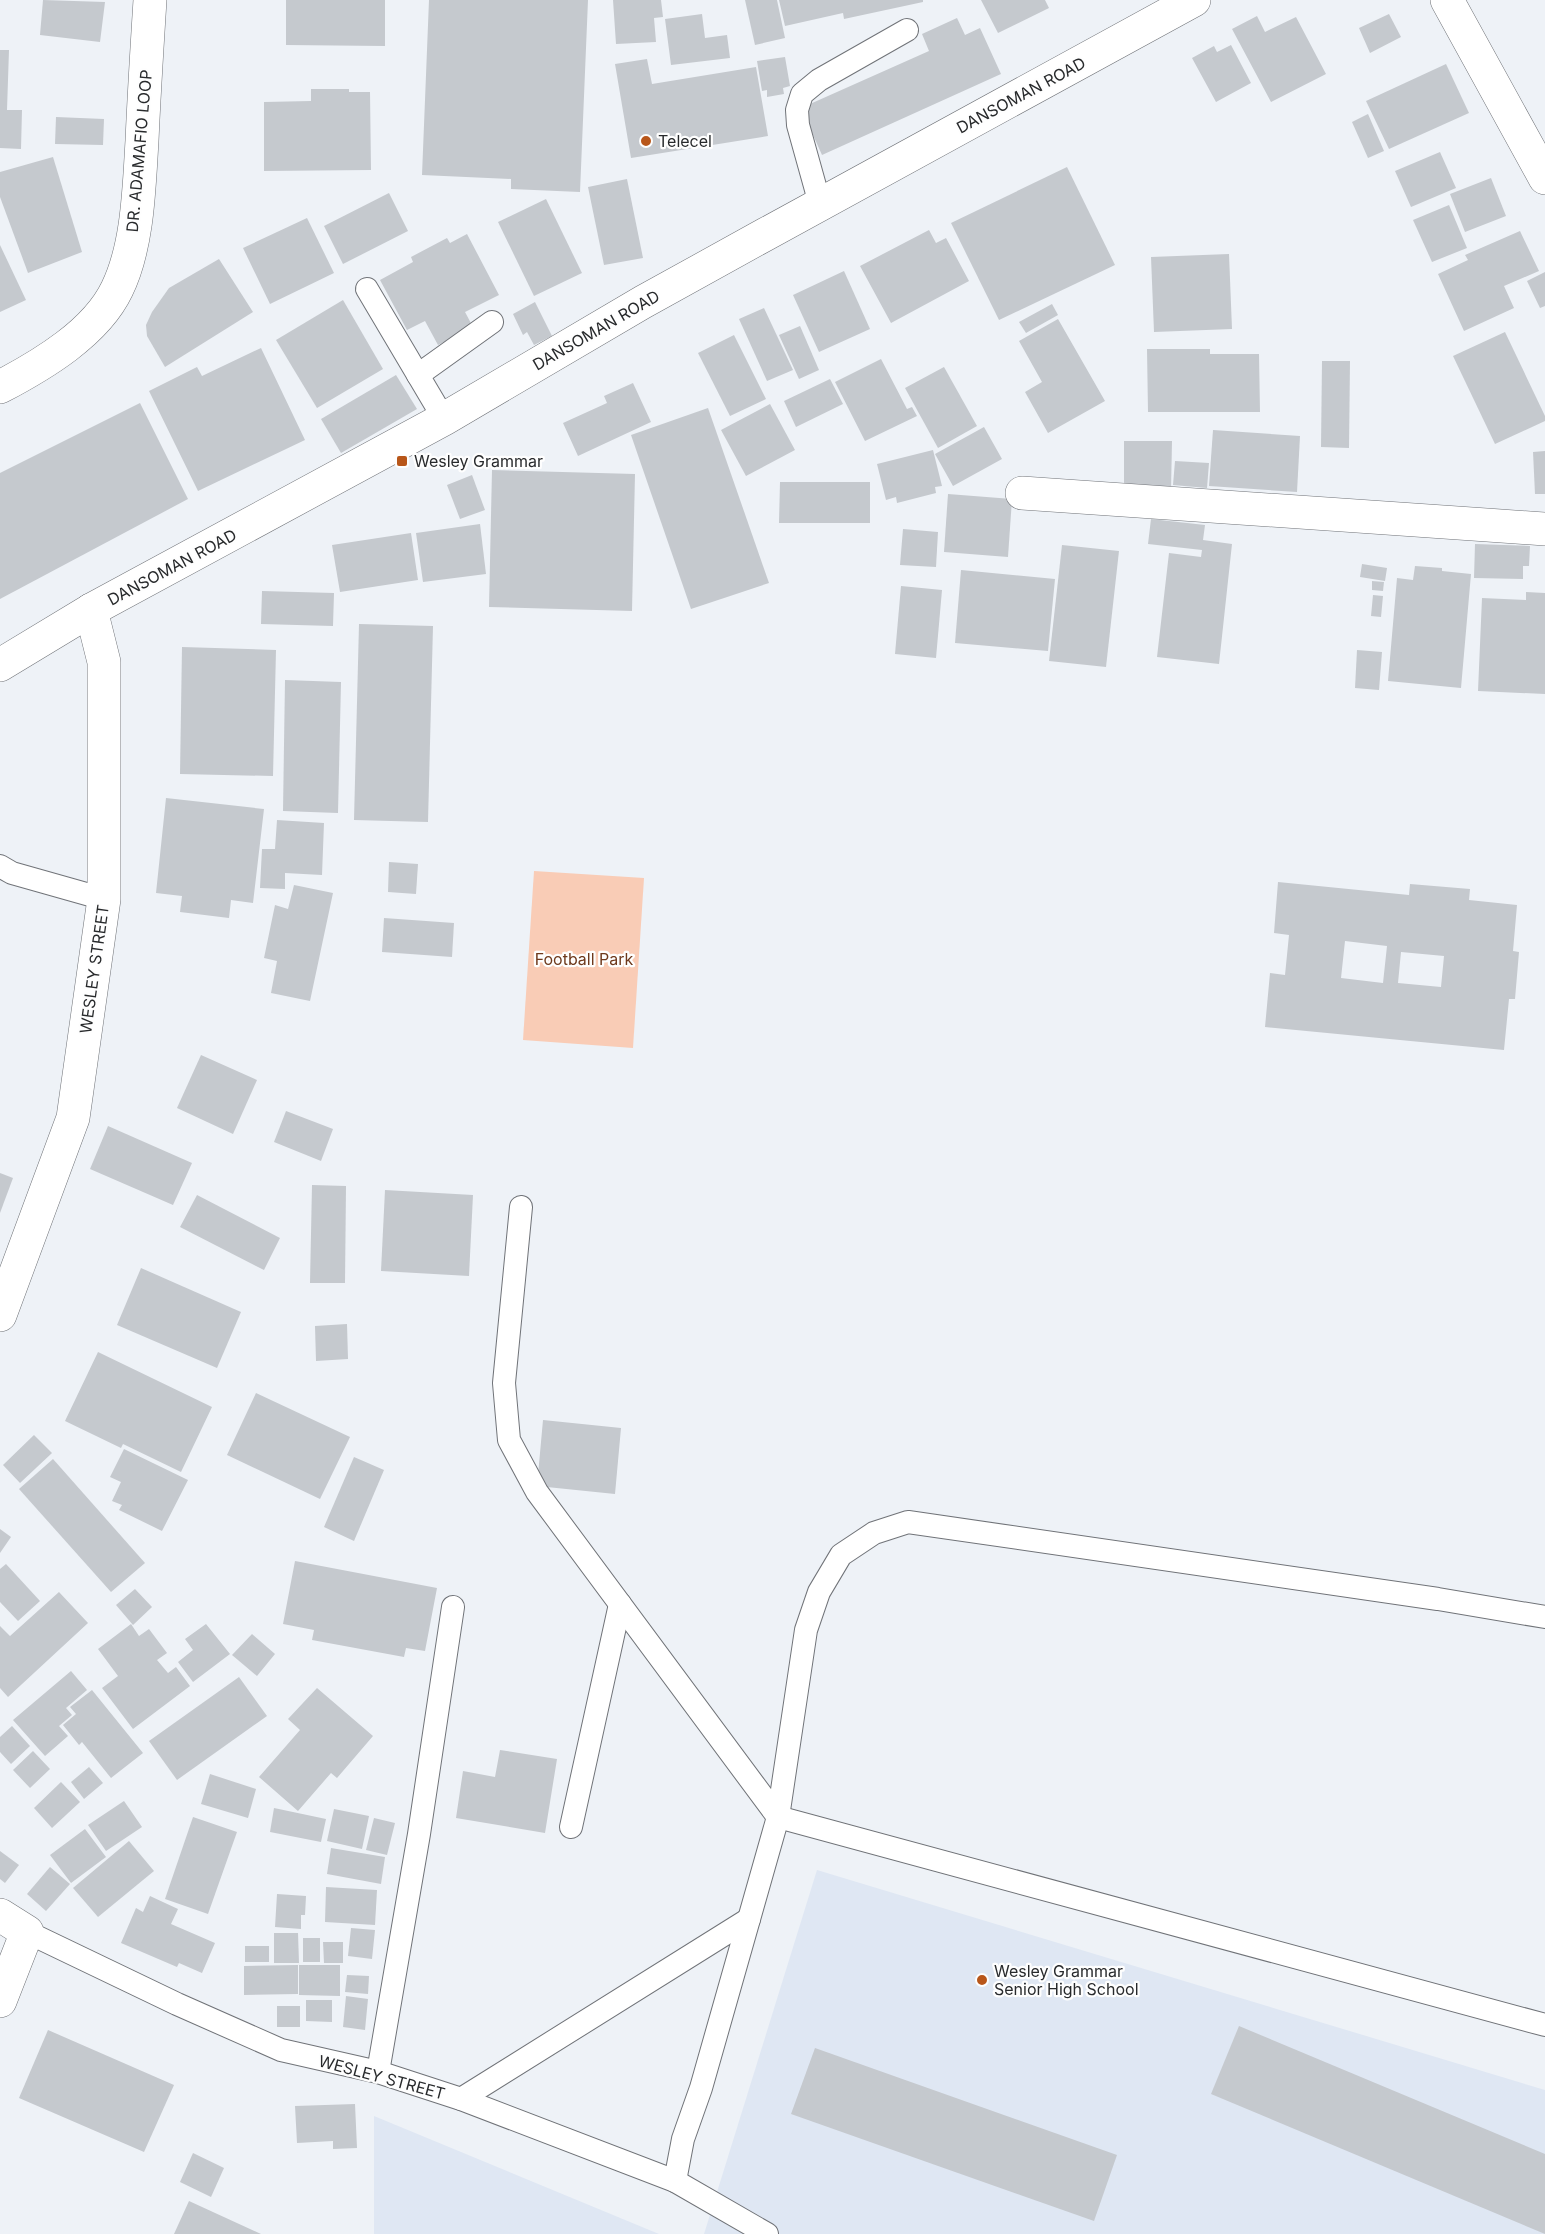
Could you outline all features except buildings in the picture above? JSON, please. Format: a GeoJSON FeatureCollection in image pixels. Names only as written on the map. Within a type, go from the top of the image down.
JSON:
{"type":"FeatureCollection","features":[{"type":"Feature","properties":{"kind":"street","name":"DR. ADAMAFIO LOOP"},"geometry":{"type":"LineString","coordinates":[[0,387],[66,347],[94,322],[117,289],[131,246],[139,193],[150,0]]}},
{"type":"Feature","properties":{"kind":"street"},"geometry":{"type":"LineString","coordinates":[[1447,0],[1545,178]]}},
{"type":"Feature","properties":{"kind":"street","name":"DANSOMAN ROAD"},"geometry":{"type":"LineString","coordinates":[[0,664],[91,610],[444,419],[643,302],[1179,4]]}},
{"type":"Feature","properties":{"kind":"street"},"geometry":{"type":"LineString","coordinates":[[1022,494],[1545,529]]}},
{"type":"Feature","properties":{"kind":"street","name":"WESLEY STREET"},"geometry":{"type":"LineString","coordinates":[[0,1315],[73,1118],[105,899],[104,662],[91,610]]}},
{"type":"Feature","properties":{"kind":"street","name":"WESLEY STREET"},"geometry":{"type":"LineString","coordinates":[[0,1915],[27,1932]]}},
{"type":"Feature","properties":{"kind":"street"},"geometry":{"type":"LineString","coordinates":[[0,2001],[27,1932]]}},
{"type":"Feature","properties":{"kind":"lane"},"geometry":{"type":"LineString","coordinates":[[820,204],[798,125],[797,111],[802,94],[819,80],[906,30]]}},
{"type":"Feature","properties":{"kind":"lane"},"geometry":{"type":"LineString","coordinates":[[367,289],[444,419]]}},
{"type":"Feature","properties":{"kind":"lane"},"geometry":{"type":"LineString","coordinates":[[418,375],[492,322]]}},
{"type":"Feature","properties":{"kind":"lane"},"geometry":{"type":"LineString","coordinates":[[0,866],[12,873],[105,899]]}},
{"type":"Feature","properties":{"kind":"lane"},"geometry":{"type":"LineString","coordinates":[[521,1207],[504,1383],[509,1440],[537,1492],[778,1817],[1545,2025]]}},
{"type":"Feature","properties":{"kind":"lane"},"geometry":{"type":"LineString","coordinates":[[675,2181],[683,2139],[701,2088],[778,1817],[806,1630],[819,1592],[841,1555],[874,1533],[908,1522],[1438,1599],[1545,1617]]}},
{"type":"Feature","properties":{"kind":"lane"},"geometry":{"type":"LineString","coordinates":[[571,1827],[620,1604]]}},
{"type":"Feature","properties":{"kind":"lane"},"geometry":{"type":"LineString","coordinates":[[378,2072],[419,1834],[453,1607]]}},
{"type":"Feature","properties":{"kind":"lane"},"geometry":{"type":"LineString","coordinates":[[460,2099],[749,1918]]}},
{"type":"Feature","properties":{"kind":"lane","name":"WESLEY STREET"},"geometry":{"type":"LineString","coordinates":[[27,1932],[177,2004],[281,2050],[378,2072],[460,2099],[675,2181],[767,2234]]}},
{"type":"Feature","properties":{"kind":"shaded area","name":"Wesley Grammar Senior High School"},"geometry":{"type":"Polygon","coordinates":[[[817,1870],[1545,2090],[1545,2234],[704,2234],[817,1870]]]}},
{"type":"Feature","properties":{"kind":"shaded area"},"geometry":{"type":"Polygon","coordinates":[[[374,2116],[659,2234],[374,2234],[374,2116]]]}},
{"type":"Feature","properties":{"kind":"green space","name":"Football Park"},"geometry":{"type":"Polygon","coordinates":[[[534,871],[644,878],[633,1048],[523,1040],[534,871]]]}},
{"type":"Feature","properties":{"kind":"place","name":"Telecel"},"geometry":{"type":"Point","coordinates":[646,141]}},
{"type":"Feature","properties":{"kind":"place","name":"Wesley Grammar"},"geometry":{"type":"Point","coordinates":[402,461]}},
{"type":"Feature","properties":{"kind":"place","name":"Wesley Grammar Senior High School"},"geometry":{"type":"Point","coordinates":[982,1980]}}]}
